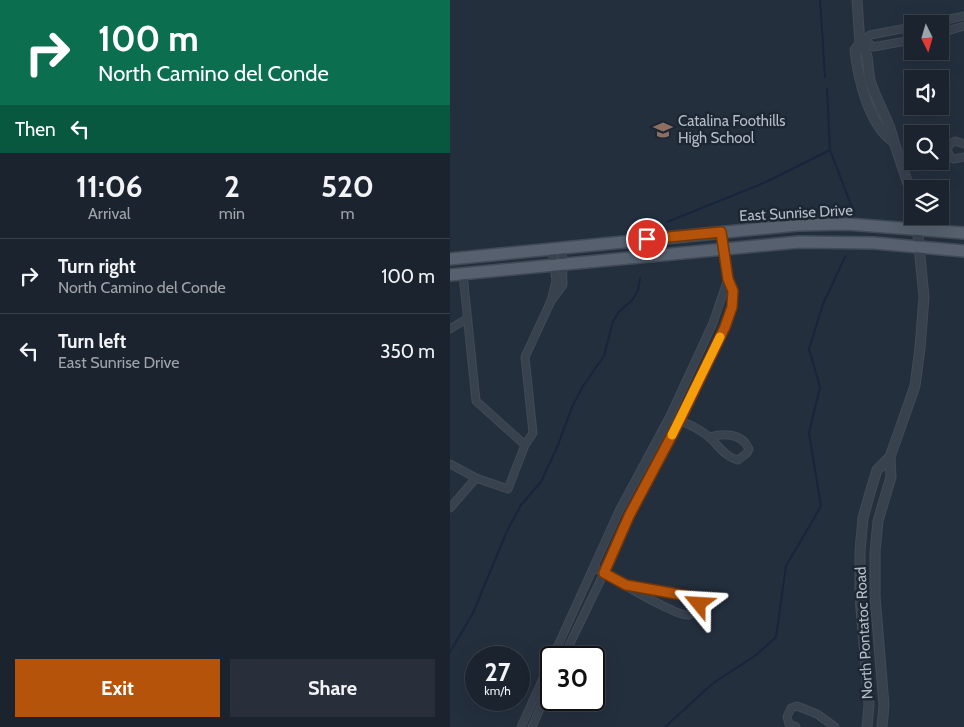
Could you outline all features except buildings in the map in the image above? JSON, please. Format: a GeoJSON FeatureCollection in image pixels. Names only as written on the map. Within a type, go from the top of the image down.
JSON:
{"type":"FeatureCollection","features":[{"type":"Feature","properties":{"kind":"main road","name":"East Sunrise Drive"},"geometry":{"type":"LineString","coordinates":[[450,259],[557,247],[798,225],[847,224],[964,233]]}},
{"type":"Feature","properties":{"kind":"main road","name":"East Sunrise Drive"},"geometry":{"type":"LineString","coordinates":[[450,275],[799,242],[840,241],[964,251]]}},
{"type":"Feature","properties":{"kind":"street"},"geometry":{"type":"LineString","coordinates":[[856,0],[862,42],[866,49],[870,79],[878,105]]}},
{"type":"Feature","properties":{"kind":"street"},"geometry":{"type":"LineString","coordinates":[[949,19],[964,16]]}},
{"type":"Feature","properties":{"kind":"street"},"geometry":{"type":"LineString","coordinates":[[949,30],[964,26]]}},
{"type":"Feature","properties":{"kind":"street"},"geometry":{"type":"LineString","coordinates":[[894,142],[884,136],[858,76],[855,50],[870,35],[904,29]]}},
{"type":"Feature","properties":{"kind":"street"},"geometry":{"type":"LineString","coordinates":[[862,42],[873,47],[904,41]]}},
{"type":"Feature","properties":{"kind":"street"},"geometry":{"type":"LineString","coordinates":[[858,76],[866,82],[892,130],[907,180]]}},
{"type":"Feature","properties":{"kind":"street"},"geometry":{"type":"LineString","coordinates":[[963,142],[955,141],[950,144],[948,153],[954,159],[964,156]]}},
{"type":"Feature","properties":{"kind":"street","name":"North Pontatoc Road"},"geometry":{"type":"LineString","coordinates":[[882,727],[884,705],[875,596],[875,552],[878,521],[891,477],[890,457],[914,386],[920,348],[924,297],[916,225]]}},
{"type":"Feature","properties":{"kind":"street"},"geometry":{"type":"LineString","coordinates":[[568,646],[604,573],[629,516],[680,420],[725,327],[732,307],[733,291],[728,279],[721,232]]}},
{"type":"Feature","properties":{"kind":"street"},"geometry":{"type":"LineString","coordinates":[[450,464],[476,478],[508,489],[525,445],[532,433],[525,357],[551,301],[558,264],[557,247]]}},
{"type":"Feature","properties":{"kind":"street"},"geometry":{"type":"LineString","coordinates":[[462,274],[476,401],[525,445]]}},
{"type":"Feature","properties":{"kind":"street"},"geometry":{"type":"LineString","coordinates":[[521,727],[564,627],[595,568],[621,508],[670,416],[713,323],[728,279]]}},
{"type":"Feature","properties":{"kind":"street"},"geometry":{"type":"LineString","coordinates":[[450,329],[468,318]]}},
{"type":"Feature","properties":{"kind":"street"},"geometry":{"type":"LineString","coordinates":[[670,416],[710,437],[716,446],[732,458],[738,460],[747,454],[749,449],[740,437],[726,435],[710,437]]}},
{"type":"Feature","properties":{"kind":"street","name":"North Pontatoc Road"},"geometry":{"type":"LineString","coordinates":[[867,727],[869,704],[860,596],[860,551],[863,518],[877,470],[890,457]]}},
{"type":"Feature","properties":{"kind":"street"},"geometry":{"type":"LineString","coordinates":[[450,508],[476,478]]}},
{"type":"Feature","properties":{"kind":"street"},"geometry":{"type":"LineString","coordinates":[[595,568],[679,615],[689,615],[699,606],[694,597],[626,585]]}},
{"type":"Feature","properties":{"kind":"street"},"geometry":{"type":"LineString","coordinates":[[796,727],[789,724],[787,717],[791,708],[797,706],[818,714],[835,727]]}},
{"type":"Feature","properties":{"kind":"street"},"geometry":{"type":"LineString","coordinates":[[532,727],[540,708]]}},
{"type":"Feature","properties":{"kind":"waterway"},"geometry":{"type":"LineString","coordinates":[[820,0],[825,77]]}},
{"type":"Feature","properties":{"kind":"waterway"},"geometry":{"type":"LineString","coordinates":[[827,89],[830,150],[853,210]]}},
{"type":"Feature","properties":{"kind":"waterway"},"geometry":{"type":"LineString","coordinates":[[667,222],[766,182],[830,150]]}},
{"type":"Feature","properties":{"kind":"waterway"},"geometry":{"type":"LineString","coordinates":[[665,727],[712,684],[756,655],[776,637],[786,566],[821,506],[809,433],[820,387],[809,349],[823,304],[845,257]]}},
{"type":"Feature","properties":{"kind":"waterway"},"geometry":{"type":"LineString","coordinates":[[450,652],[473,613],[507,531],[521,505],[541,482],[558,445],[572,407],[583,386],[604,356],[613,321],[619,312],[633,299],[638,290],[640,278]]}},
{"type":"Feature","properties":{"kind":"slow traffic"},"geometry":{"type":"LineString","coordinates":[[672,435],[720,337]]}},
{"type":"Feature","properties":{"kind":"place","name":"Catalina Foothills High School"},"geometry":{"type":"Point","coordinates":[663,130]}},
{"type":"Feature","properties":{"kind":"route"},"geometry":{"type":"LineString","coordinates":[[647,239],[721,232],[728,279],[733,291],[732,307],[725,327],[680,420],[629,516],[604,573],[626,585],[642,586],[694,597],[699,604]]}}]}
